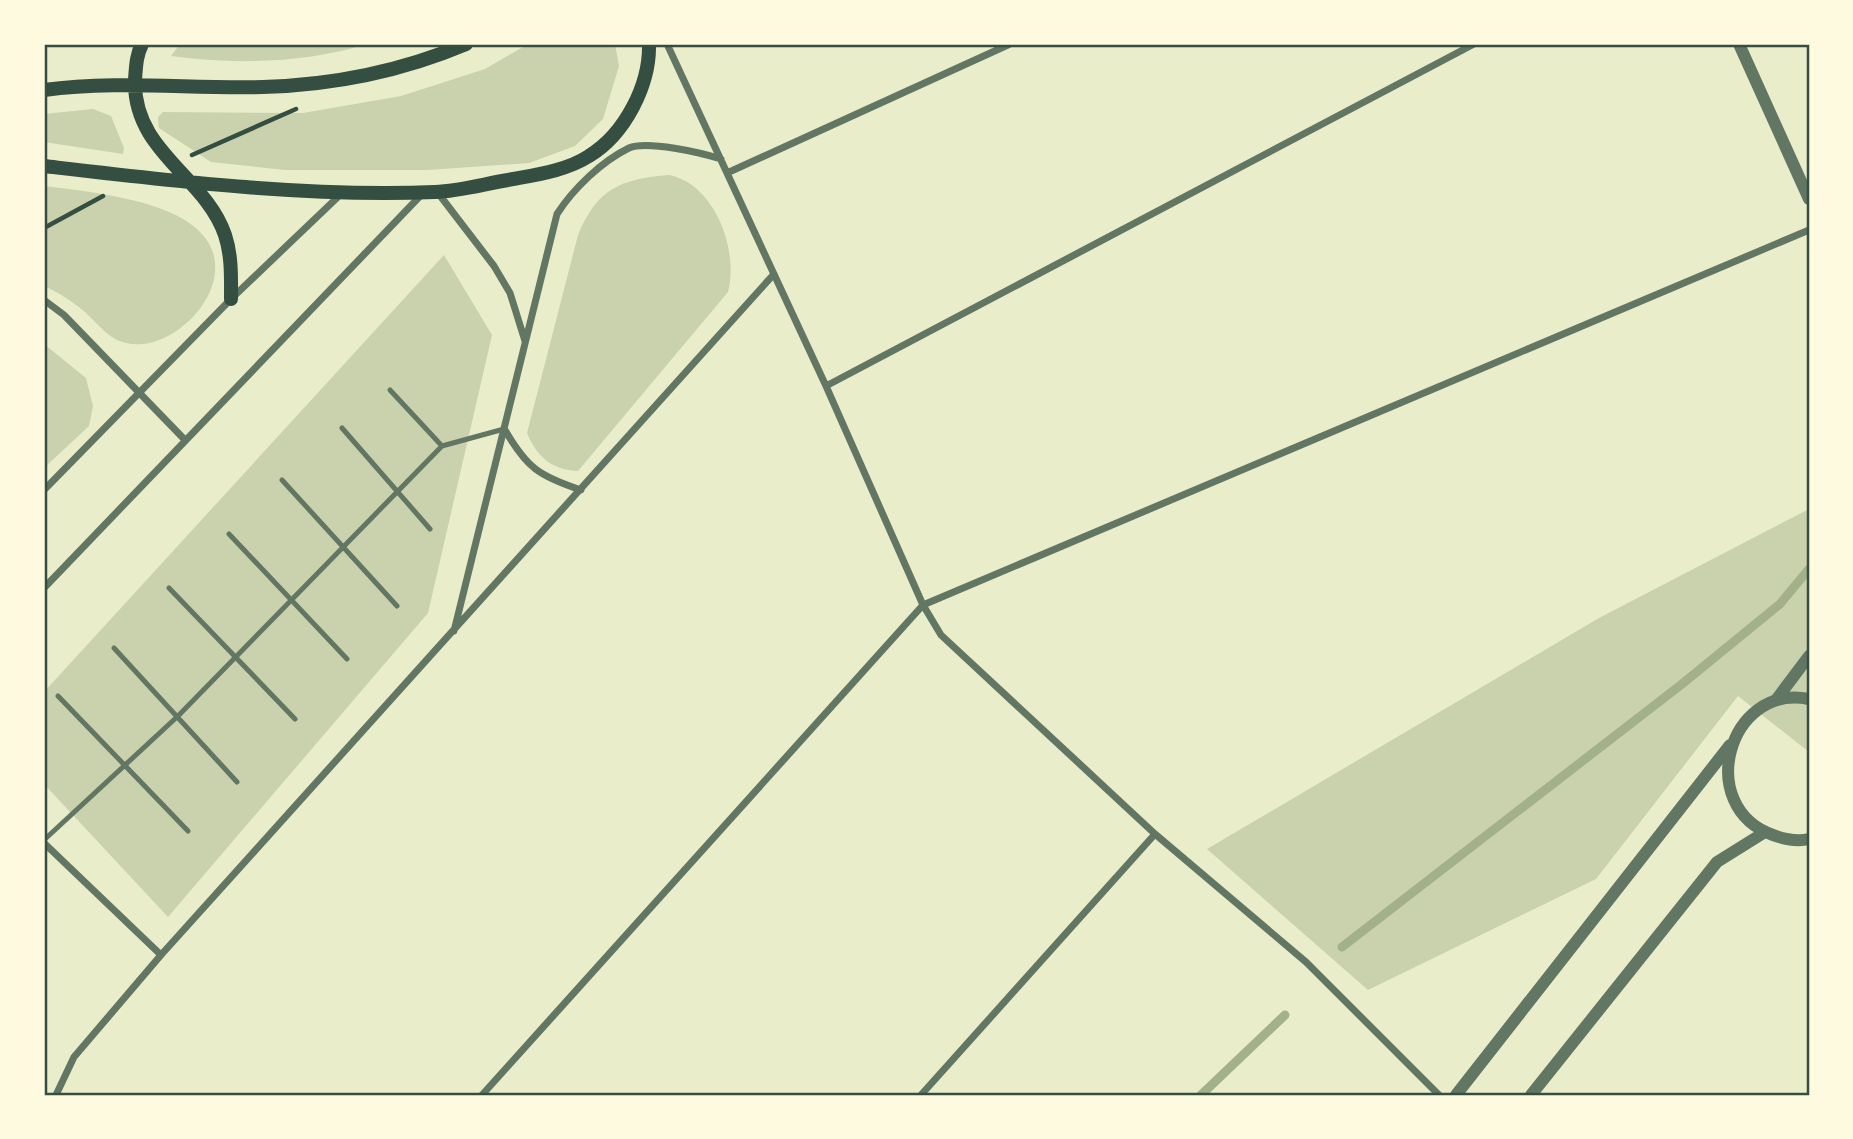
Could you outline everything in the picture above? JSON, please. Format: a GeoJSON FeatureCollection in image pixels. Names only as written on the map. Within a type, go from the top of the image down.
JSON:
{"type":"FeatureCollection","features":[{"type":"Feature","properties":{"kind":"main road"},"geometry":{"type":"LineString","coordinates":[[142,44],[136,56],[135,85],[142,119],[172,164],[209,206],[225,233],[231,264],[231,299]]}},
{"type":"Feature","properties":{"kind":"main road"},"geometry":{"type":"LineString","coordinates":[[44,90],[135,85],[263,87],[317,83],[391,69],[466,44]]}},
{"type":"Feature","properties":{"kind":"main road"},"geometry":{"type":"LineString","coordinates":[[44,166],[188,182],[344,191],[431,192],[536,175],[590,156],[616,132],[640,94],[649,60],[649,44]]}},
{"type":"Feature","properties":{"kind":"street"},"geometry":{"type":"LineString","coordinates":[[667,44],[826,386],[923,605],[941,635],[1155,834],[1306,962],[1440,1095]]}},
{"type":"Feature","properties":{"kind":"street"},"geometry":{"type":"LineString","coordinates":[[727,173],[1010,44]]}},
{"type":"Feature","properties":{"kind":"street"},"geometry":{"type":"LineString","coordinates":[[826,386],[1474,44]]}},
{"type":"Feature","properties":{"kind":"street"},"geometry":{"type":"LineString","coordinates":[[1739,44],[1809,200]]}},
{"type":"Feature","properties":{"kind":"street"},"geometry":{"type":"LineString","coordinates":[[454,632],[557,214],[573,189],[631,147],[687,149],[721,159]]}},
{"type":"Feature","properties":{"kind":"street"},"geometry":{"type":"LineString","coordinates":[[44,489],[231,299],[344,191]]}},
{"type":"Feature","properties":{"kind":"street"},"geometry":{"type":"LineString","coordinates":[[44,588],[185,440],[431,192],[494,266],[510,293],[526,342]]}},
{"type":"Feature","properties":{"kind":"street"},"geometry":{"type":"LineString","coordinates":[[481,1095],[923,605],[1809,230]]}},
{"type":"Feature","properties":{"kind":"street"},"geometry":{"type":"LineString","coordinates":[[56,1095],[74,1057],[161,955],[774,274]]}},
{"type":"Feature","properties":{"kind":"street"},"geometry":{"type":"LineString","coordinates":[[44,300],[64,315],[185,440]]}},
{"type":"Feature","properties":{"kind":"street"},"geometry":{"type":"LineString","coordinates":[[504,429],[522,460],[547,478],[581,490]]}},
{"type":"Feature","properties":{"kind":"street"},"geometry":{"type":"LineString","coordinates":[[1776,700],[1809,656]]}},
{"type":"Feature","properties":{"kind":"street"},"geometry":{"type":"LineString","coordinates":[[1456,1095],[1730,746],[1741,726],[1756,710],[1776,700],[1809,699]]}},
{"type":"Feature","properties":{"kind":"street"},"geometry":{"type":"LineString","coordinates":[[1730,746],[1727,765],[1729,786],[1736,804],[1749,820],[1765,832],[1785,839],[1808,841]]}},
{"type":"Feature","properties":{"kind":"street"},"geometry":{"type":"LineString","coordinates":[[1531,1095],[1717,862],[1765,832]]}},
{"type":"Feature","properties":{"kind":"street"},"geometry":{"type":"LineString","coordinates":[[921,1095],[1155,834]]}},
{"type":"Feature","properties":{"kind":"street"},"geometry":{"type":"LineString","coordinates":[[44,842],[161,955]]}},
{"type":"Feature","properties":{"kind":"lane"},"geometry":{"type":"LineString","coordinates":[[390,390],[442,446]]}},
{"type":"Feature","properties":{"kind":"lane"},"geometry":{"type":"LineString","coordinates":[[342,428],[430,529]]}},
{"type":"Feature","properties":{"kind":"lane"},"geometry":{"type":"LineString","coordinates":[[44,842],[178,716],[442,446],[504,429]]}},
{"type":"Feature","properties":{"kind":"lane"},"geometry":{"type":"LineString","coordinates":[[282,480],[397,606]]}},
{"type":"Feature","properties":{"kind":"lane"},"geometry":{"type":"LineString","coordinates":[[229,534],[347,659]]}},
{"type":"Feature","properties":{"kind":"lane"},"geometry":{"type":"LineString","coordinates":[[169,588],[295,719]]}},
{"type":"Feature","properties":{"kind":"lane"},"geometry":{"type":"LineString","coordinates":[[114,648],[237,782]]}},
{"type":"Feature","properties":{"kind":"lane"},"geometry":{"type":"LineString","coordinates":[[58,696],[188,831]]}},
{"type":"Feature","properties":{"kind":"path"},"geometry":{"type":"LineString","coordinates":[[172,164],[297,108]]}},
{"type":"Feature","properties":{"kind":"path"},"geometry":{"type":"LineString","coordinates":[[44,228],[114,190],[116,174]]}},
{"type":"Feature","properties":{"kind":"green space"},"geometry":{"type":"Polygon","coordinates":[[[180,44],[368,44],[295,59],[220,61],[171,56],[180,44]]]}},
{"type":"Feature","properties":{"kind":"green space"},"geometry":{"type":"Polygon","coordinates":[[[528,44],[615,44],[619,66],[603,119],[575,146],[529,163],[428,170],[285,170],[211,162],[159,128],[158,117],[163,112],[303,113],[401,96],[485,69],[528,44]]]}},
{"type":"Feature","properties":{"kind":"green space"},"geometry":{"type":"Polygon","coordinates":[[[93,109],[111,116],[124,148],[123,154],[44,142],[44,114],[93,109]]]}},
{"type":"Feature","properties":{"kind":"green space"},"geometry":{"type":"Polygon","coordinates":[[[669,175],[685,181],[699,191],[720,221],[730,257],[728,292],[578,471],[560,468],[546,461],[527,433],[578,235],[593,207],[612,189],[637,180],[669,175]]]}},
{"type":"Feature","properties":{"kind":"green space"},"geometry":{"type":"Polygon","coordinates":[[[44,186],[142,203],[178,216],[192,225],[209,244],[215,265],[212,286],[202,306],[186,324],[167,337],[146,344],[126,343],[110,335],[78,306],[44,286],[44,186]]]}},
{"type":"Feature","properties":{"kind":"green space"},"geometry":{"type":"Polygon","coordinates":[[[444,255],[492,335],[428,613],[168,917],[44,784],[44,692],[444,255]]]}},
{"type":"Feature","properties":{"kind":"green space"},"geometry":{"type":"Polygon","coordinates":[[[44,344],[86,378],[93,406],[89,426],[44,468],[44,344]]]}},
{"type":"Feature","properties":{"kind":"green space"},"geometry":{"type":"Polygon","coordinates":[[[1809,509],[1809,752],[1738,696],[1596,879],[1368,990],[1207,849],[1599,618],[1809,509]]]}},
{"type":"Feature","properties":{"kind":"waterway"},"geometry":{"type":"LineString","coordinates":[[1342,947],[1682,684],[1780,604],[1809,569]]}},
{"type":"Feature","properties":{"kind":"waterway"},"geometry":{"type":"LineString","coordinates":[[1201,1095],[1285,1015]]}}]}
